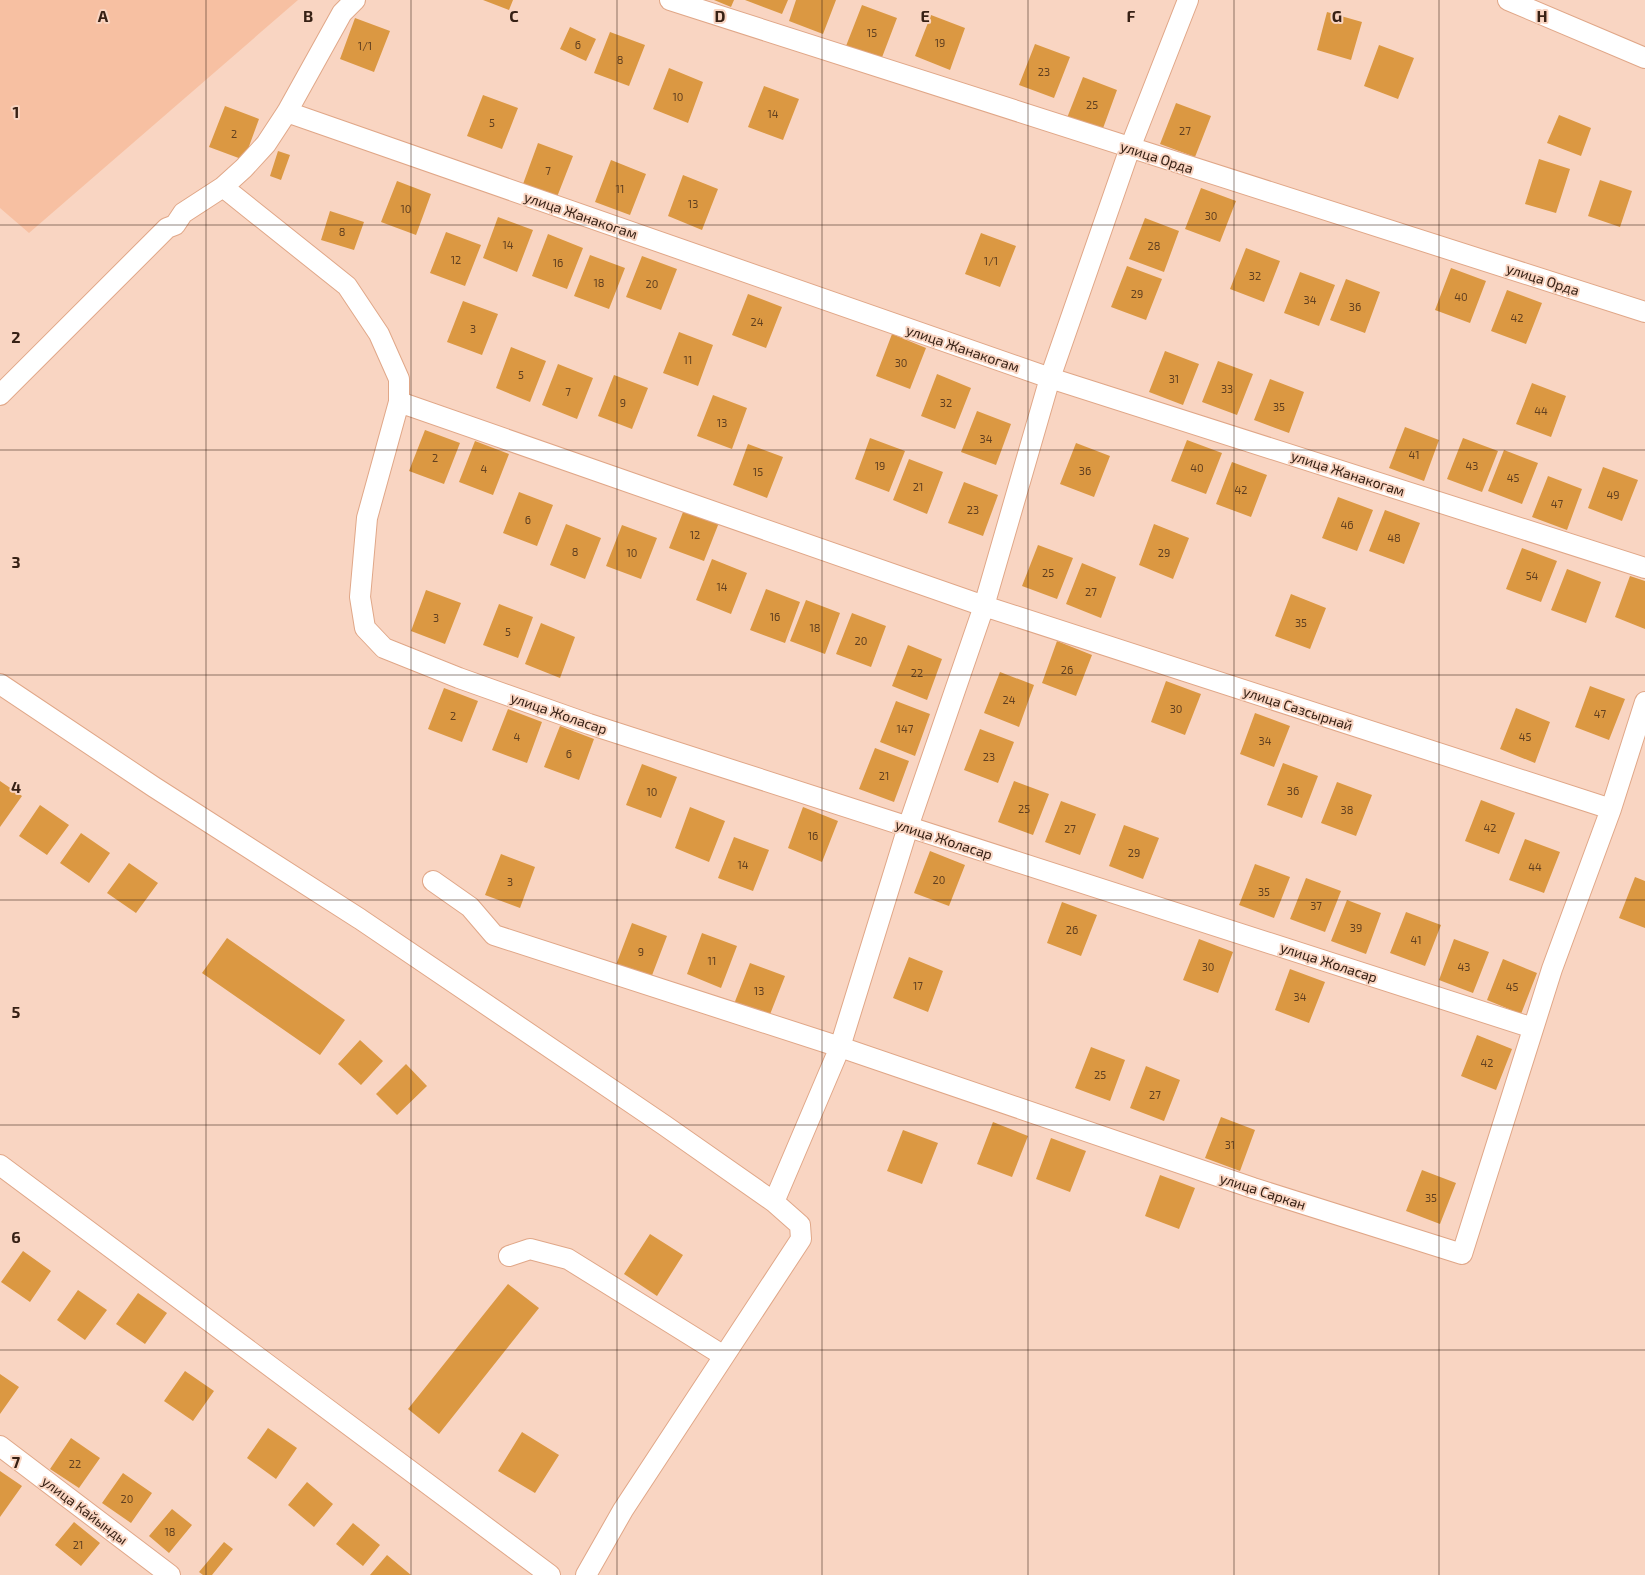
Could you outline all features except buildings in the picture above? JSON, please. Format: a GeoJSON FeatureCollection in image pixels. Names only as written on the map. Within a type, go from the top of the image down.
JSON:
{"type":"FeatureCollection","features":[{"type":"Feature","properties":{"kind":"street"},"geometry":{"type":"LineString","coordinates":[[0,395],[167,228],[175,226],[183,213],[222,187],[244,168],[266,144],[287,112],[342,13],[355,0]]}},
{"type":"Feature","properties":{"kind":"street","name":"улица Орда"},"geometry":{"type":"LineString","coordinates":[[670,0],[1645,312]]}},
{"type":"Feature","properties":{"kind":"street"},"geometry":{"type":"LineString","coordinates":[[774,1202],[840,1047],[908,827],[984,606],[1050,378],[1130,148],[1188,0]]}},
{"type":"Feature","properties":{"kind":"street"},"geometry":{"type":"LineString","coordinates":[[1508,0],[1645,58]]}},
{"type":"Feature","properties":{"kind":"street","name":"улица Жанакогам"},"geometry":{"type":"LineString","coordinates":[[287,112],[1050,378],[1645,568]]}},
{"type":"Feature","properties":{"kind":"street"},"geometry":{"type":"LineString","coordinates":[[222,187],[347,286],[379,334],[399,379],[399,402]]}},
{"type":"Feature","properties":{"kind":"street","name":"улица Сазсырнай"},"geometry":{"type":"LineString","coordinates":[[399,402],[984,606],[1611,809]]}},
{"type":"Feature","properties":{"kind":"street","name":"улица Жоласар"},"geometry":{"type":"LineString","coordinates":[[399,402],[367,518],[360,597],[365,628],[384,648],[459,678],[598,727],[1533,1028]]}},
{"type":"Feature","properties":{"kind":"street"},"geometry":{"type":"LineString","coordinates":[[0,684],[154,787],[360,919],[664,1124],[774,1202],[800,1225],[801,1239],[623,1510],[586,1575]]}},
{"type":"Feature","properties":{"kind":"street"},"geometry":{"type":"LineString","coordinates":[[1533,1028],[1552,969],[1611,809],[1645,702]]}},
{"type":"Feature","properties":{"kind":"street"},"geometry":{"type":"LineString","coordinates":[[433,881],[470,907],[494,935],[840,1047]]}},
{"type":"Feature","properties":{"kind":"street","name":"улица Саркан"},"geometry":{"type":"LineString","coordinates":[[840,1047],[1253,1188],[1462,1254],[1533,1028]]}},
{"type":"Feature","properties":{"kind":"street"},"geometry":{"type":"LineString","coordinates":[[0,1165],[550,1575]]}},
{"type":"Feature","properties":{"kind":"street"},"geometry":{"type":"LineString","coordinates":[[509,1256],[530,1249],[568,1259],[724,1356]]}},
{"type":"Feature","properties":{"kind":"street","name":"улица Кайынды"},"geometry":{"type":"LineString","coordinates":[[0,1446],[170,1575]]}},
{"type":"Feature","properties":{"kind":"shaded area"},"geometry":{"type":"Polygon","coordinates":[[[0,0],[298,0],[29,233],[0,208],[0,0]]]}}]}
